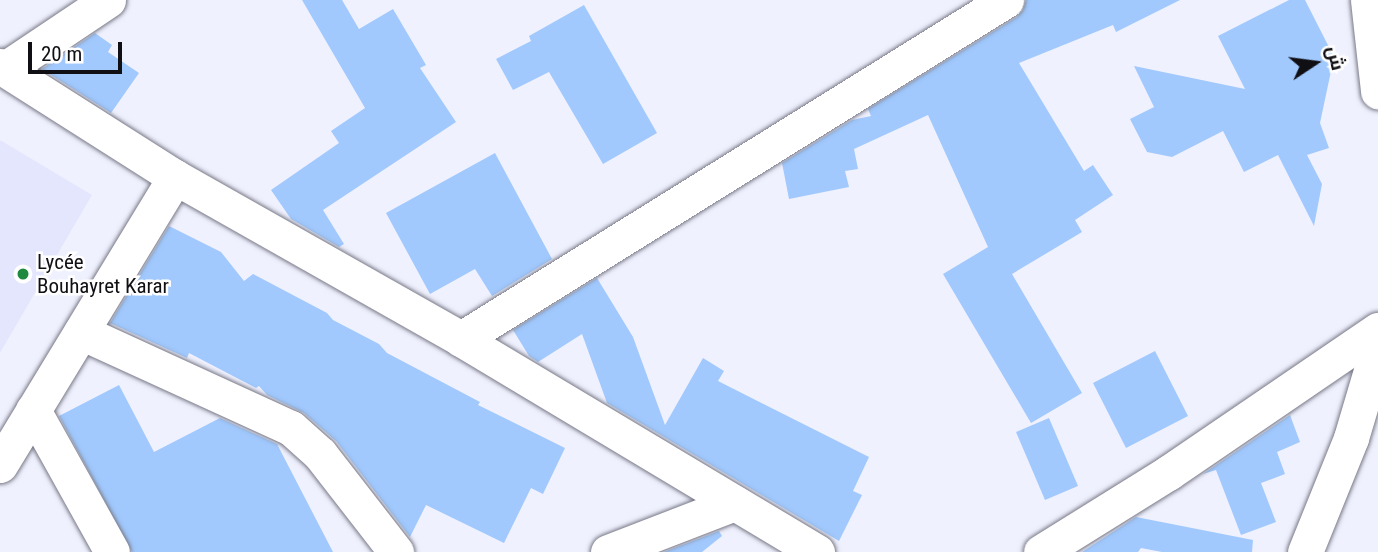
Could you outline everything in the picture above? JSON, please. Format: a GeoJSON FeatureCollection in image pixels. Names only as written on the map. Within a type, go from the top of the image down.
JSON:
{"type":"FeatureCollection","features":[{"type":"Feature","properties":{"kind":"street"},"geometry":{"type":"LineString","coordinates":[[108,0],[3,67],[175,177],[461,339],[817,552]]}},
{"type":"Feature","properties":{"kind":"street"},"geometry":{"type":"LineString","coordinates":[[461,339],[1006,0]]}},
{"type":"Feature","properties":{"kind":"street"},"geometry":{"type":"LineString","coordinates":[[1368,0],[1378,91]]}},
{"type":"Feature","properties":{"kind":"street"},"geometry":{"type":"LineString","coordinates":[[0,465],[175,177]]}},
{"type":"Feature","properties":{"kind":"street"},"geometry":{"type":"LineString","coordinates":[[1041,552],[1168,473],[1378,330]]}},
{"type":"Feature","properties":{"kind":"street"},"geometry":{"type":"LineString","coordinates":[[81,332],[291,428],[320,454],[396,552]]}},
{"type":"Feature","properties":{"kind":"street"},"geometry":{"type":"LineString","coordinates":[[1305,552],[1351,438],[1378,347]]}},
{"type":"Feature","properties":{"kind":"street"},"geometry":{"type":"LineString","coordinates":[[33,410],[112,552]]}},
{"type":"Feature","properties":{"kind":"street"},"geometry":{"type":"LineString","coordinates":[[608,552],[735,503]]}},
{"type":"Feature","properties":{"kind":"shaded area","name":"Lycée Bouhayret Karar"},"geometry":{"type":"Polygon","coordinates":[[[0,140],[92,195],[0,353],[0,140]]]}},
{"type":"Feature","properties":{"kind":"building"},"geometry":{"type":"Polygon","coordinates":[[[302,0],[342,0],[359,29],[393,9],[426,65],[420,68],[456,122],[323,210],[344,244],[339,247],[291,219],[271,190],[339,143],[331,131],[365,108],[302,0]]]}},
{"type":"Feature","properties":{"kind":"building"},"geometry":{"type":"Polygon","coordinates":[[[1026,0],[1180,0],[1116,32],[1113,25],[1019,63],[1084,171],[1093,165],[1113,195],[1075,220],[1082,232],[1012,274],[1082,393],[1031,423],[943,274],[988,247],[928,115],[854,149],[858,169],[845,171],[849,187],[789,199],[782,163],[852,120],[871,116],[868,109],[1017,17],[1026,0]]]}},
{"type":"Feature","properties":{"kind":"building"},"geometry":{"type":"Polygon","coordinates":[[[1289,0],[1305,0],[1334,57],[1320,123],[1329,148],[1307,155],[1322,184],[1314,226],[1278,155],[1244,172],[1223,131],[1172,157],[1147,152],[1130,119],[1154,107],[1134,66],[1245,89],[1218,36],[1289,0]]]}},
{"type":"Feature","properties":{"kind":"building"},"geometry":{"type":"Polygon","coordinates":[[[584,5],[657,133],[603,164],[549,72],[513,90],[496,59],[531,41],[529,36],[584,5]]]}},
{"type":"Feature","properties":{"kind":"building"},"geometry":{"type":"Polygon","coordinates":[[[95,33],[112,45],[108,52],[139,73],[111,113],[42,69],[95,33]]]}},
{"type":"Feature","properties":{"kind":"building"},"geometry":{"type":"Polygon","coordinates":[[[495,153],[552,259],[492,296],[475,269],[430,294],[386,213],[495,153]]]}},
{"type":"Feature","properties":{"kind":"building"},"geometry":{"type":"Polygon","coordinates":[[[169,226],[221,252],[244,281],[253,274],[327,313],[333,320],[379,344],[387,353],[480,402],[478,405],[565,448],[543,494],[531,488],[504,543],[426,505],[410,537],[336,441],[304,413],[267,395],[259,386],[256,388],[189,353],[187,358],[110,323],[169,226]]]}},
{"type":"Feature","properties":{"kind":"building"},"geometry":{"type":"Polygon","coordinates":[[[597,278],[633,337],[665,425],[703,358],[724,371],[718,381],[869,457],[853,491],[862,495],[839,541],[607,403],[582,334],[538,362],[529,356],[513,330],[597,278]]]}},
{"type":"Feature","properties":{"kind":"building"},"geometry":{"type":"Polygon","coordinates":[[[1155,351],[1188,416],[1126,448],[1093,383],[1155,351]]]}},
{"type":"Feature","properties":{"kind":"building"},"geometry":{"type":"Polygon","coordinates":[[[119,385],[154,452],[220,418],[277,444],[333,552],[132,552],[59,416],[119,385]]]}},
{"type":"Feature","properties":{"kind":"building"},"geometry":{"type":"Polygon","coordinates":[[[1290,415],[1300,442],[1277,452],[1285,474],[1261,483],[1276,522],[1241,535],[1216,470],[1203,474],[1290,415]]]}},
{"type":"Feature","properties":{"kind":"building"},"geometry":{"type":"Polygon","coordinates":[[[1049,418],[1078,486],[1045,500],[1016,432],[1049,418]]]}},
{"type":"Feature","properties":{"kind":"building"},"geometry":{"type":"Polygon","coordinates":[[[1136,517],[1253,540],[1252,552],[1162,552],[1141,548],[1138,552],[1082,552],[1136,517]]]}},
{"type":"Feature","properties":{"kind":"building"},"geometry":{"type":"Polygon","coordinates":[[[719,531],[722,536],[702,552],[664,552],[719,531]]]}},
{"type":"Feature","properties":{"kind":"place","name":"Lycée Bouhayret Karar"},"geometry":{"type":"Point","coordinates":[23,274]}}]}
